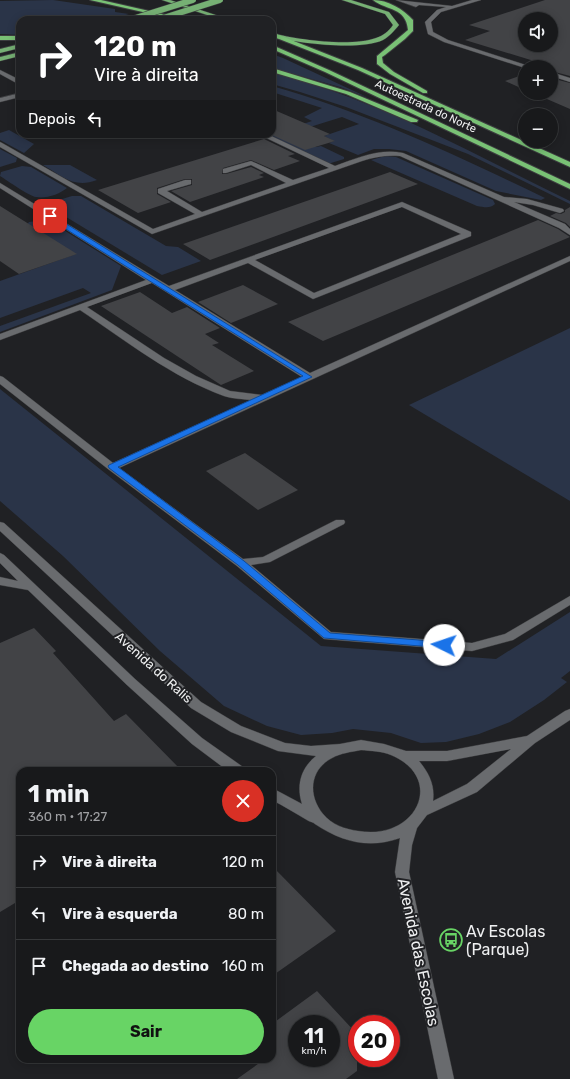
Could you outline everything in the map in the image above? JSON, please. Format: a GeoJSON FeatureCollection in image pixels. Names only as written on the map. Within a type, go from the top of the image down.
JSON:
{"type":"FeatureCollection","features":[{"type":"Feature","properties":{"kind":"highway"},"geometry":{"type":"LineString","coordinates":[[93,0],[167,16]]}},
{"type":"Feature","properties":{"kind":"highway"},"geometry":{"type":"LineString","coordinates":[[165,0],[215,16]]}},
{"type":"Feature","properties":{"kind":"highway"},"geometry":{"type":"LineString","coordinates":[[142,16],[193,0]]}},
{"type":"Feature","properties":{"kind":"highway"},"geometry":{"type":"LineString","coordinates":[[170,16],[220,0]]}},
{"type":"Feature","properties":{"kind":"highway"},"geometry":{"type":"LineString","coordinates":[[276,35],[314,41],[357,43],[378,40],[390,34],[396,25],[387,13],[345,0]]}},
{"type":"Feature","properties":{"kind":"highway"},"geometry":{"type":"LineString","coordinates":[[376,0],[401,10],[410,20],[411,30],[404,39],[385,50],[379,57],[380,64],[392,73],[486,126]]}},
{"type":"Feature","properties":{"kind":"highway","name":"Autoestrada do Norte"},"geometry":{"type":"LineString","coordinates":[[276,36],[330,56],[570,165]]}},
{"type":"Feature","properties":{"kind":"highway"},"geometry":{"type":"LineString","coordinates":[[0,38],[16,38]]}},
{"type":"Feature","properties":{"kind":"highway"},"geometry":{"type":"LineString","coordinates":[[0,51],[16,47]]}},
{"type":"Feature","properties":{"kind":"highway","name":"Autoestrada do Norte"},"geometry":{"type":"LineString","coordinates":[[276,49],[457,132],[570,187]]}},
{"type":"Feature","properties":{"kind":"highway"},"geometry":{"type":"LineString","coordinates":[[0,59],[16,55]]}},
{"type":"Feature","properties":{"kind":"highway"},"geometry":{"type":"LineString","coordinates":[[276,71],[348,93],[400,115],[457,132]]}},
{"type":"Feature","properties":{"kind":"street"},"geometry":{"type":"LineString","coordinates":[[399,0],[424,8],[434,16]]}},
{"type":"Feature","properties":{"kind":"street"},"geometry":{"type":"LineString","coordinates":[[478,0],[439,11],[428,22],[430,33],[446,41],[518,64]]}},
{"type":"Feature","properties":{"kind":"street"},"geometry":{"type":"LineString","coordinates":[[410,3],[454,6]]}},
{"type":"Feature","properties":{"kind":"street"},"geometry":{"type":"LineString","coordinates":[[434,16],[462,8],[468,3]]}},
{"type":"Feature","properties":{"kind":"street"},"geometry":{"type":"LineString","coordinates":[[0,72],[3,76],[16,81]]}},
{"type":"Feature","properties":{"kind":"street"},"geometry":{"type":"LineString","coordinates":[[558,76],[570,80]]}},
{"type":"Feature","properties":{"kind":"street"},"geometry":{"type":"LineString","coordinates":[[0,100],[16,96]]}},
{"type":"Feature","properties":{"kind":"street"},"geometry":{"type":"LineString","coordinates":[[270,138],[335,168]]}},
{"type":"Feature","properties":{"kind":"street"},"geometry":{"type":"LineString","coordinates":[[0,144],[152,232],[373,155],[387,153],[401,154],[562,226],[570,233]]}},
{"type":"Feature","properties":{"kind":"street"},"geometry":{"type":"LineString","coordinates":[[226,171],[251,163],[293,183]]}},
{"type":"Feature","properties":{"kind":"street"},"geometry":{"type":"LineString","coordinates":[[188,182],[161,192],[202,215]]}},
{"type":"Feature","properties":{"kind":"street"},"geometry":{"type":"LineString","coordinates":[[0,186],[309,377]]}},
{"type":"Feature","properties":{"kind":"street"},"geometry":{"type":"LineString","coordinates":[[501,198],[541,203],[560,212]]}},
{"type":"Feature","properties":{"kind":"street"},"geometry":{"type":"LineString","coordinates":[[169,290],[249,260],[402,204],[468,234],[313,296],[249,260]]}},
{"type":"Feature","properties":{"kind":"street"},"geometry":{"type":"LineString","coordinates":[[112,466],[570,258]]}},
{"type":"Feature","properties":{"kind":"street"},"geometry":{"type":"LineString","coordinates":[[0,337],[153,280]]}},
{"type":"Feature","properties":{"kind":"street"},"geometry":{"type":"LineString","coordinates":[[80,307],[161,360],[193,378],[228,394],[262,398]]}},
{"type":"Feature","properties":{"kind":"street"},"geometry":{"type":"LineString","coordinates":[[0,379],[241,563],[328,636],[472,647],[509,637],[570,600]]}},
{"type":"Feature","properties":{"kind":"street"},"geometry":{"type":"LineString","coordinates":[[241,563],[266,560],[340,522]]}},
{"type":"Feature","properties":{"kind":"street","name":"Avenida do Ralis"},"geometry":{"type":"LineString","coordinates":[[0,524],[196,705],[236,729],[283,748],[311,751],[339,749]]}},
{"type":"Feature","properties":{"kind":"street","name":"Avenida do Ralis"},"geometry":{"type":"LineString","coordinates":[[0,557],[197,742],[232,767]]}},
{"type":"Feature","properties":{"kind":"street"},"geometry":{"type":"LineString","coordinates":[[0,581],[31,587]]}},
{"type":"Feature","properties":{"kind":"street"},"geometry":{"type":"LineString","coordinates":[[276,795],[343,834],[367,839],[391,835],[411,825],[424,811],[472,788],[530,740],[570,714]]}},
{"type":"Feature","properties":{"kind":"street"},"geometry":{"type":"LineString","coordinates":[[322,823],[311,810],[306,796],[306,781],[313,768],[324,756],[339,749],[361,745],[384,748],[405,756],[447,756],[530,740]]}},
{"type":"Feature","properties":{"kind":"street"},"geometry":{"type":"LineString","coordinates":[[405,756],[415,765],[423,776],[427,787],[428,799],[424,811]]}},
{"type":"Feature","properties":{"kind":"street","name":"Avenida das Escolas"},"geometry":{"type":"LineString","coordinates":[[411,825],[405,845],[402,872],[446,1079]]}},
{"type":"Feature","properties":{"kind":"shaded area"},"geometry":{"type":"Polygon","coordinates":[[[53,0],[115,9],[115,12],[129,14],[122,16],[16,16],[16,35],[0,34],[0,1],[53,0]]]}},
{"type":"Feature","properties":{"kind":"shaded area"},"geometry":{"type":"Polygon","coordinates":[[[276,55],[369,98],[340,87],[276,69],[276,55]]]}},
{"type":"Feature","properties":{"kind":"shaded area"},"geometry":{"type":"Polygon","coordinates":[[[276,74],[350,97],[424,129],[570,201],[570,204],[468,154],[346,107],[276,85],[276,74]]]}},
{"type":"Feature","properties":{"kind":"shaded area"},"geometry":{"type":"Polygon","coordinates":[[[276,87],[377,122],[445,151],[545,198],[541,200],[496,191],[406,151],[374,149],[358,155],[329,143],[334,141],[324,136],[359,124],[342,117],[297,131],[291,128],[312,121],[304,117],[322,108],[276,93],[276,87]]]}},
{"type":"Feature","properties":{"kind":"shaded area"},"geometry":{"type":"Polygon","coordinates":[[[9,130],[16,134],[16,138],[23,138],[34,144],[24,153],[0,140],[0,133],[9,130]]]}},
{"type":"Feature","properties":{"kind":"shaded area"},"geometry":{"type":"Polygon","coordinates":[[[276,135],[307,143],[316,147],[321,146],[344,157],[344,159],[327,163],[273,138],[276,138],[276,135]]]}},
{"type":"Feature","properties":{"kind":"shaded area"},"geometry":{"type":"Polygon","coordinates":[[[0,149],[17,158],[16,162],[0,167],[0,149]]]}},
{"type":"Feature","properties":{"kind":"shaded area"},"geometry":{"type":"Polygon","coordinates":[[[385,156],[396,157],[493,200],[495,204],[489,207],[477,206],[371,160],[385,156]]]}},
{"type":"Feature","properties":{"kind":"shaded area"},"geometry":{"type":"Polygon","coordinates":[[[43,165],[70,165],[97,180],[82,183],[75,182],[62,177],[43,165]]]}},
{"type":"Feature","properties":{"kind":"shaded area"},"geometry":{"type":"Polygon","coordinates":[[[22,166],[31,167],[67,188],[53,196],[36,197],[0,176],[1,172],[22,166]]]}},
{"type":"Feature","properties":{"kind":"shaded area"},"geometry":{"type":"Polygon","coordinates":[[[72,196],[81,196],[166,246],[178,247],[201,261],[162,275],[48,206],[49,203],[72,196]]]}},
{"type":"Feature","properties":{"kind":"shaded area"},"geometry":{"type":"Polygon","coordinates":[[[44,220],[51,222],[121,266],[112,290],[0,332],[0,326],[91,293],[83,288],[0,318],[0,281],[76,254],[26,226],[29,222],[44,220]]]}},
{"type":"Feature","properties":{"kind":"shaded area"},"geometry":{"type":"Polygon","coordinates":[[[570,328],[570,501],[409,405],[570,328]]]}},
{"type":"Feature","properties":{"kind":"shaded area"},"geometry":{"type":"Polygon","coordinates":[[[0,389],[321,646],[496,659],[570,612],[570,671],[561,678],[567,682],[544,700],[510,722],[479,734],[446,742],[421,743],[391,733],[353,729],[332,733],[301,735],[267,726],[224,706],[160,651],[63,556],[0,501],[0,389]]]}},
{"type":"Feature","properties":{"kind":"building"},"geometry":{"type":"Polygon","coordinates":[[[545,0],[570,0],[570,76],[558,73],[558,60],[531,60],[465,40],[490,31],[469,25],[545,0]]]}},
{"type":"Feature","properties":{"kind":"building"},"geometry":{"type":"Polygon","coordinates":[[[518,76],[518,87],[505,81],[518,76]]]}},
{"type":"Feature","properties":{"kind":"building"},"geometry":{"type":"Polygon","coordinates":[[[558,80],[570,83],[570,109],[549,100],[558,100],[558,80]]]}},
{"type":"Feature","properties":{"kind":"building"},"geometry":{"type":"Polygon","coordinates":[[[276,111],[330,134],[324,136],[335,141],[305,150],[276,137],[276,111]]]}},
{"type":"Feature","properties":{"kind":"building"},"geometry":{"type":"Polygon","coordinates":[[[264,139],[295,154],[288,156],[300,161],[274,170],[251,160],[223,168],[222,174],[226,174],[251,167],[264,173],[259,175],[264,177],[190,202],[171,191],[192,185],[192,179],[185,179],[157,188],[157,194],[171,202],[138,213],[98,190],[264,139]]]}},
{"type":"Feature","properties":{"kind":"building"},"geometry":{"type":"Polygon","coordinates":[[[390,172],[418,184],[210,260],[183,244],[390,172]]]}},
{"type":"Feature","properties":{"kind":"building"},"geometry":{"type":"Polygon","coordinates":[[[0,206],[77,254],[19,274],[0,261],[0,206]]]}},
{"type":"Feature","properties":{"kind":"building"},"geometry":{"type":"Polygon","coordinates":[[[570,207],[570,227],[566,223],[550,216],[556,213],[561,214],[570,207]]]}},
{"type":"Feature","properties":{"kind":"building"},"geometry":{"type":"Polygon","coordinates":[[[538,220],[558,229],[570,237],[323,341],[288,322],[538,220]]]}},
{"type":"Feature","properties":{"kind":"building"},"geometry":{"type":"Polygon","coordinates":[[[243,285],[278,304],[231,323],[198,302],[243,285]]]}},
{"type":"Feature","properties":{"kind":"building"},"geometry":{"type":"Polygon","coordinates":[[[140,292],[172,313],[187,307],[220,328],[205,334],[219,343],[212,345],[254,371],[221,385],[101,306],[140,292]]]}},
{"type":"Feature","properties":{"kind":"building"},"geometry":{"type":"Polygon","coordinates":[[[245,453],[298,490],[258,510],[206,471],[245,453]]]}},
{"type":"Feature","properties":{"kind":"building"},"geometry":{"type":"Polygon","coordinates":[[[34,628],[56,651],[53,653],[114,721],[126,714],[178,767],[16,767],[16,902],[0,912],[0,643],[34,628]]]}},
{"type":"Feature","properties":{"kind":"building"},"geometry":{"type":"Polygon","coordinates":[[[276,870],[336,931],[276,973],[276,870]]]}},
{"type":"Feature","properties":{"kind":"building"},"geometry":{"type":"Polygon","coordinates":[[[317,991],[339,1015],[288,1015],[288,1067],[340,1067],[340,1016],[348,1024],[348,1067],[357,1067],[357,1071],[346,1079],[237,1079],[259,1063],[276,1063],[276,1021],[317,991]]]}},
{"type":"Feature","properties":{"kind":"place","name":"Av Escolas (Parque)"},"geometry":{"type":"Point","coordinates":[451,940]}},
{"type":"Feature","properties":{"kind":"route"},"geometry":{"type":"LineString","coordinates":[[50,216],[309,377],[112,466],[241,563],[328,636],[444,645]]}}]}
